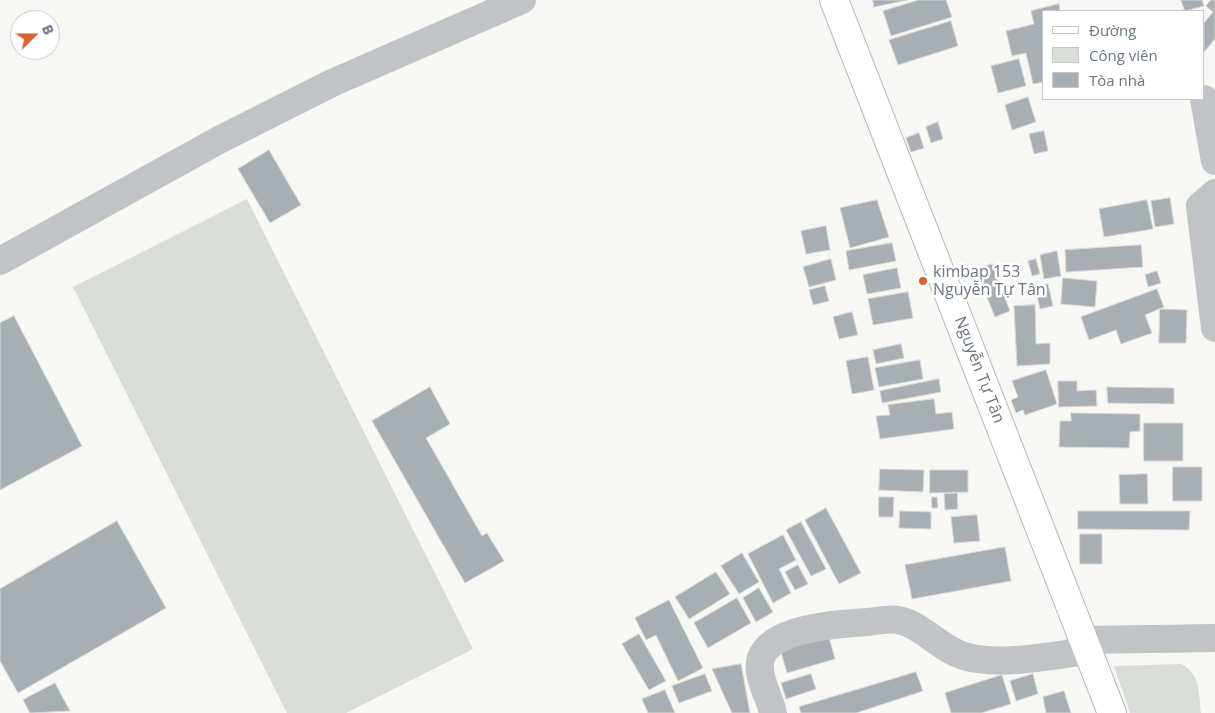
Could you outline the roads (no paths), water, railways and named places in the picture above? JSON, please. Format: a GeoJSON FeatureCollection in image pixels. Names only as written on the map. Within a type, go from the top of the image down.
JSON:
{"type":"FeatureCollection","features":[{"type":"Feature","properties":{"kind":"street"},"geometry":{"type":"LineString","coordinates":[[0,261],[219,140],[332,83],[522,0]]}},
{"type":"Feature","properties":{"kind":"street","name":"Nguyễn Tự Tân"},"geometry":{"type":"LineString","coordinates":[[834,0],[1112,713]]}},
{"type":"Feature","properties":{"kind":"street"},"geometry":{"type":"LineString","coordinates":[[1204,100],[1215,161]]}},
{"type":"Feature","properties":{"kind":"street"},"geometry":{"type":"LineString","coordinates":[[1215,193],[1200,206],[1215,328]]}},
{"type":"Feature","properties":{"kind":"street"},"geometry":{"type":"LineString","coordinates":[[773,713],[760,673],[761,659],[768,648],[783,637],[828,625],[897,619],[915,626],[936,642],[964,656],[998,661],[1086,645],[1215,638]]}},
{"type":"Feature","properties":{"kind":"place","name":"kimbap 153 Nguyễn Tự Tân"},"geometry":{"type":"Point","coordinates":[923,281]}}]}
